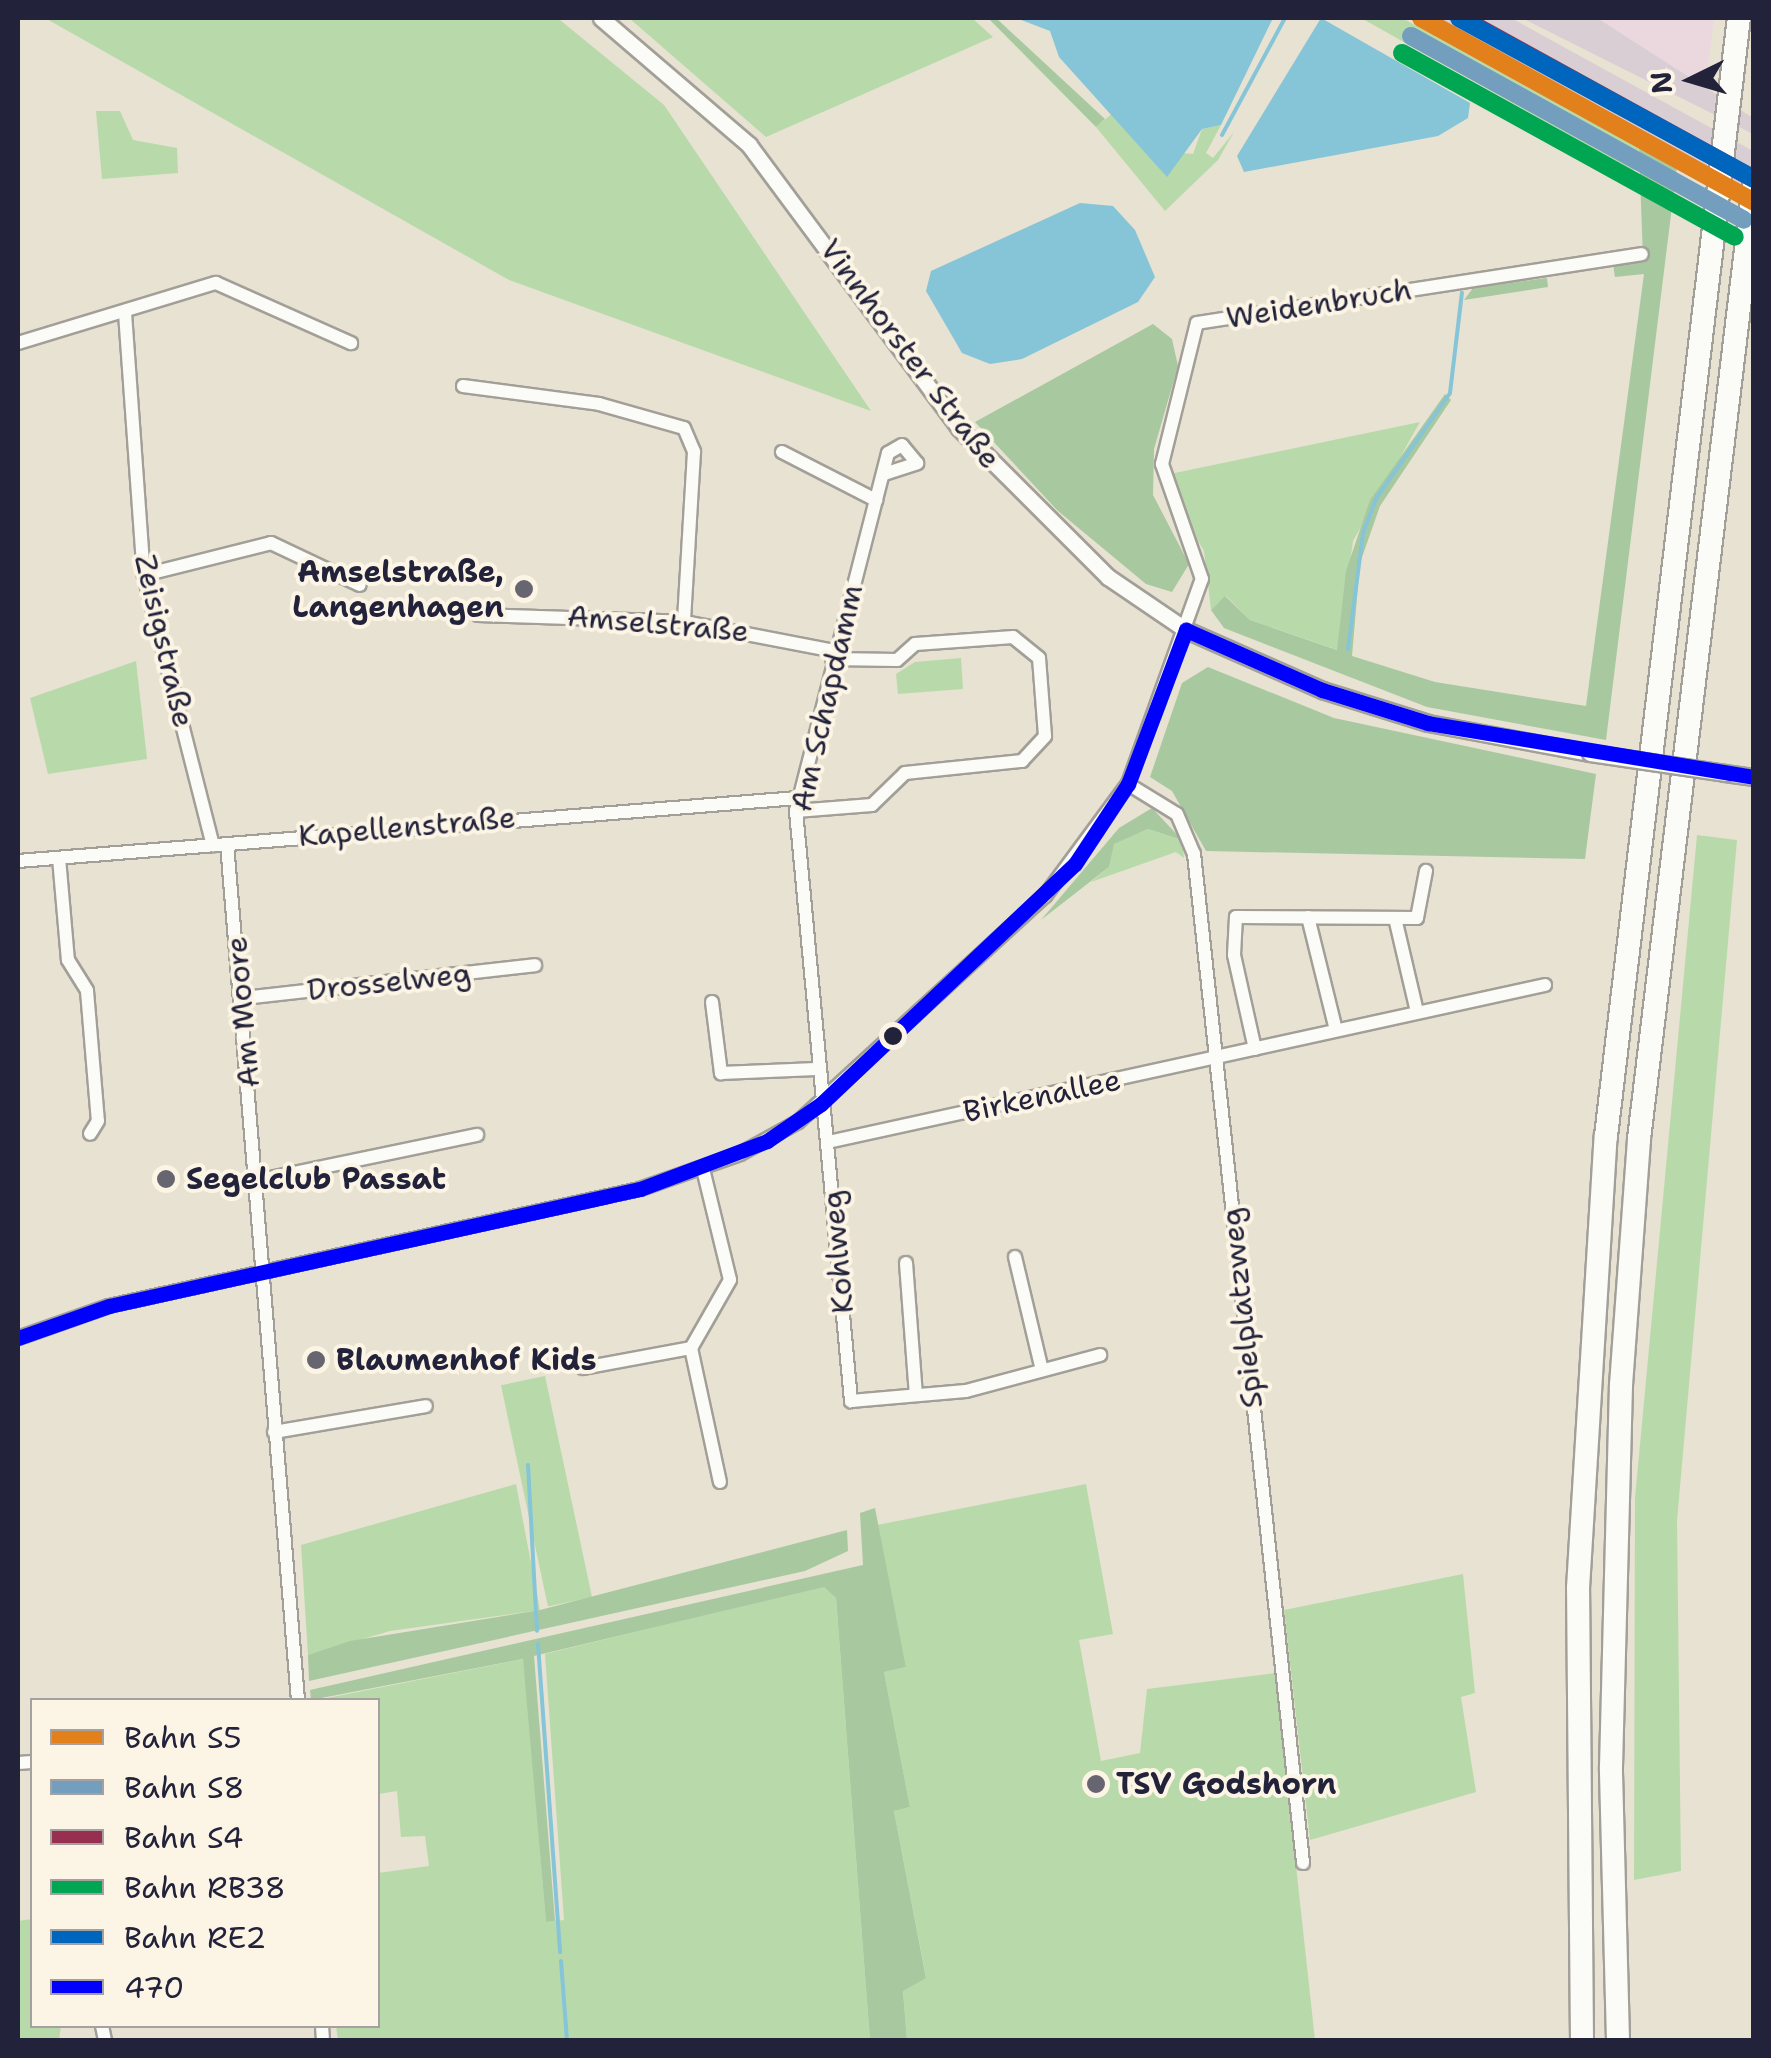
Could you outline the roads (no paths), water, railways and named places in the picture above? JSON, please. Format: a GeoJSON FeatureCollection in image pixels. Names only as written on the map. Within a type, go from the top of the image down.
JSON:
{"type":"FeatureCollection","features":[{"type":"Feature","properties":{"kind":"highway"},"geometry":{"type":"LineString","coordinates":[[1583,2039],[1578,1588],[1604,1155],[1739,18]]}},
{"type":"Feature","properties":{"kind":"highway"},"geometry":{"type":"LineString","coordinates":[[1618,2040],[1612,1607],[1622,1366],[1640,1140],[1754,183]]}},
{"type":"Feature","properties":{"kind":"street","name":"Vinnhorster Straße"},"geometry":{"type":"LineString","coordinates":[[601,18],[681,78],[771,170],[959,428],[1024,500],[1108,577],[1186,630],[1364,705],[1590,752],[1754,777]]}},
{"type":"Feature","properties":{"kind":"street","name":"Weidenbruch"},"geometry":{"type":"LineString","coordinates":[[1186,630],[1200,564],[1172,513],[1162,464],[1197,323],[1642,254]]}},
{"type":"Feature","properties":{"kind":"street"},"geometry":{"type":"LineString","coordinates":[[18,343],[228,284],[351,343]]}},
{"type":"Feature","properties":{"kind":"street","name":"Zeisigstraße"},"geometry":{"type":"LineString","coordinates":[[125,314],[144,575],[220,844]]}},
{"type":"Feature","properties":{"kind":"street"},"geometry":{"type":"LineString","coordinates":[[463,386],[599,404],[684,428],[694,452],[684,622]]}},
{"type":"Feature","properties":{"kind":"street"},"geometry":{"type":"LineString","coordinates":[[782,452],[876,500]]}},
{"type":"Feature","properties":{"kind":"street","name":"Am Schapdamm"},"geometry":{"type":"LineString","coordinates":[[821,1104],[796,805],[884,474]]}},
{"type":"Feature","properties":{"kind":"street"},"geometry":{"type":"LineString","coordinates":[[144,575],[271,543],[360,585]]}},
{"type":"Feature","properties":{"kind":"street","name":"Amselstraße"},"geometry":{"type":"LineString","coordinates":[[478,615],[684,622],[833,655],[898,660],[915,644],[1014,637],[1039,658],[1045,736],[1022,762],[905,772],[872,805],[796,805]]}},
{"type":"Feature","properties":{"kind":"street"},"geometry":{"type":"LineString","coordinates":[[18,1338],[109,1306],[261,1275],[703,1170],[821,1104],[1075,864],[1128,784],[1186,630]]}},
{"type":"Feature","properties":{"kind":"street","name":"Spielplatzweg"},"geometry":{"type":"LineString","coordinates":[[1128,784],[1177,814],[1188,832],[1303,1863]]}},
{"type":"Feature","properties":{"kind":"street","name":"Kapellenstraße"},"geometry":{"type":"LineString","coordinates":[[18,861],[796,805]]}},
{"type":"Feature","properties":{"kind":"street","name":"Am Moore"},"geometry":{"type":"LineString","coordinates":[[220,844],[243,998],[261,1275],[298,1698]]}},
{"type":"Feature","properties":{"kind":"street"},"geometry":{"type":"LineString","coordinates":[[59,858],[68,960],[87,991],[98,1121],[90,1134]]}},
{"type":"Feature","properties":{"kind":"street"},"geometry":{"type":"LineString","coordinates":[[1255,1048],[1234,955],[1236,918],[1423,916],[1426,871]]}},
{"type":"Feature","properties":{"kind":"street"},"geometry":{"type":"LineString","coordinates":[[1308,917],[1336,1030]]}},
{"type":"Feature","properties":{"kind":"street"},"geometry":{"type":"LineString","coordinates":[[1396,918],[1417,1012]]}},
{"type":"Feature","properties":{"kind":"street","name":"Drosselweg"},"geometry":{"type":"LineString","coordinates":[[243,998],[535,965]]}},
{"type":"Feature","properties":{"kind":"street","name":"Birkenallee"},"geometry":{"type":"LineString","coordinates":[[828,1142],[1546,985]]}},
{"type":"Feature","properties":{"kind":"street"},"geometry":{"type":"LineString","coordinates":[[712,1002],[721,1073],[816,1068]]}},
{"type":"Feature","properties":{"kind":"street","name":"Kohlweg"},"geometry":{"type":"LineString","coordinates":[[821,1104],[828,1142],[852,1401],[916,1395]]}},
{"type":"Feature","properties":{"kind":"street"},"geometry":{"type":"LineString","coordinates":[[256,1182],[477,1135]]}},
{"type":"Feature","properties":{"kind":"street"},"geometry":{"type":"LineString","coordinates":[[703,1170],[730,1280],[690,1348],[720,1482]]}},
{"type":"Feature","properties":{"kind":"street"},"geometry":{"type":"LineString","coordinates":[[1015,1258],[1042,1370]]}},
{"type":"Feature","properties":{"kind":"street"},"geometry":{"type":"LineString","coordinates":[[906,1263],[916,1395],[1100,1355]]}},
{"type":"Feature","properties":{"kind":"street"},"geometry":{"type":"LineString","coordinates":[[583,1368],[690,1348]]}},
{"type":"Feature","properties":{"kind":"street"},"geometry":{"type":"LineString","coordinates":[[274,1432],[426,1406]]}},
{"type":"Feature","properties":{"kind":"water"},"geometry":{"type":"Polygon","coordinates":[[[1016,18],[1273,18],[1221,125],[1202,129],[1167,177],[1059,57],[1050,31],[1016,18]]]}},
{"type":"Feature","properties":{"kind":"water"},"geometry":{"type":"Polygon","coordinates":[[[1321,18],[1470,103],[1468,118],[1438,136],[1244,172],[1237,156],[1321,18]]]}},
{"type":"Feature","properties":{"kind":"water"},"geometry":{"type":"Polygon","coordinates":[[[1080,203],[1113,206],[1135,230],[1155,277],[1138,302],[1022,359],[990,364],[962,353],[926,291],[931,271],[1080,203]]]}},
{"type":"Feature","properties":{"kind":"waterway"},"geometry":{"type":"LineString","coordinates":[[1222,135],[1285,18]]}},
{"type":"Feature","properties":{"kind":"waterway"},"geometry":{"type":"LineString","coordinates":[[1348,649],[1363,533],[1377,497],[1450,393],[1462,293]]}},
{"type":"Feature","properties":{"kind":"waterway"},"geometry":{"type":"LineString","coordinates":[[528,1465],[537,1631]]}},
{"type":"Feature","properties":{"kind":"waterway"},"geometry":{"type":"LineString","coordinates":[[538,1644],[560,1952]]}},
{"type":"Feature","properties":{"kind":"waterway"},"geometry":{"type":"LineString","coordinates":[[561,1961],[567,2040]]}},
{"type":"Feature","properties":{"kind":"rail line","name":"S5"},"geometry":{"type":"LineString","coordinates":[[1421,18],[1754,202]]}},
{"type":"Feature","properties":{"kind":"rail line","name":"RE2"},"geometry":{"type":"LineString","coordinates":[[1459,18],[1754,179]]}},
{"type":"Feature","properties":{"kind":"rail line","name":"S4"},"geometry":{"type":"LineString","coordinates":[[1461,18],[1754,179]]}},
{"type":"Feature","properties":{"kind":"rail line","name":"S8"},"geometry":{"type":"LineString","coordinates":[[1411,36],[1744,220]]}},
{"type":"Feature","properties":{"kind":"rail line","name":"RB38"},"geometry":{"type":"LineString","coordinates":[[1402,53],[1735,237]]}},
{"type":"Feature","properties":{"kind":"place","name":"Amselstraße, Langenhagen"},"geometry":{"type":"Point","coordinates":[524,589]}},
{"type":"Feature","properties":{"kind":"place","name":"Segelclub Passat"},"geometry":{"type":"Point","coordinates":[166,1179]}},
{"type":"Feature","properties":{"kind":"place","name":"Blaumenhof Kids"},"geometry":{"type":"Point","coordinates":[316,1360]}},
{"type":"Feature","properties":{"kind":"place","name":"TSV Godshorn"},"geometry":{"type":"Point","coordinates":[1096,1784]}}]}
